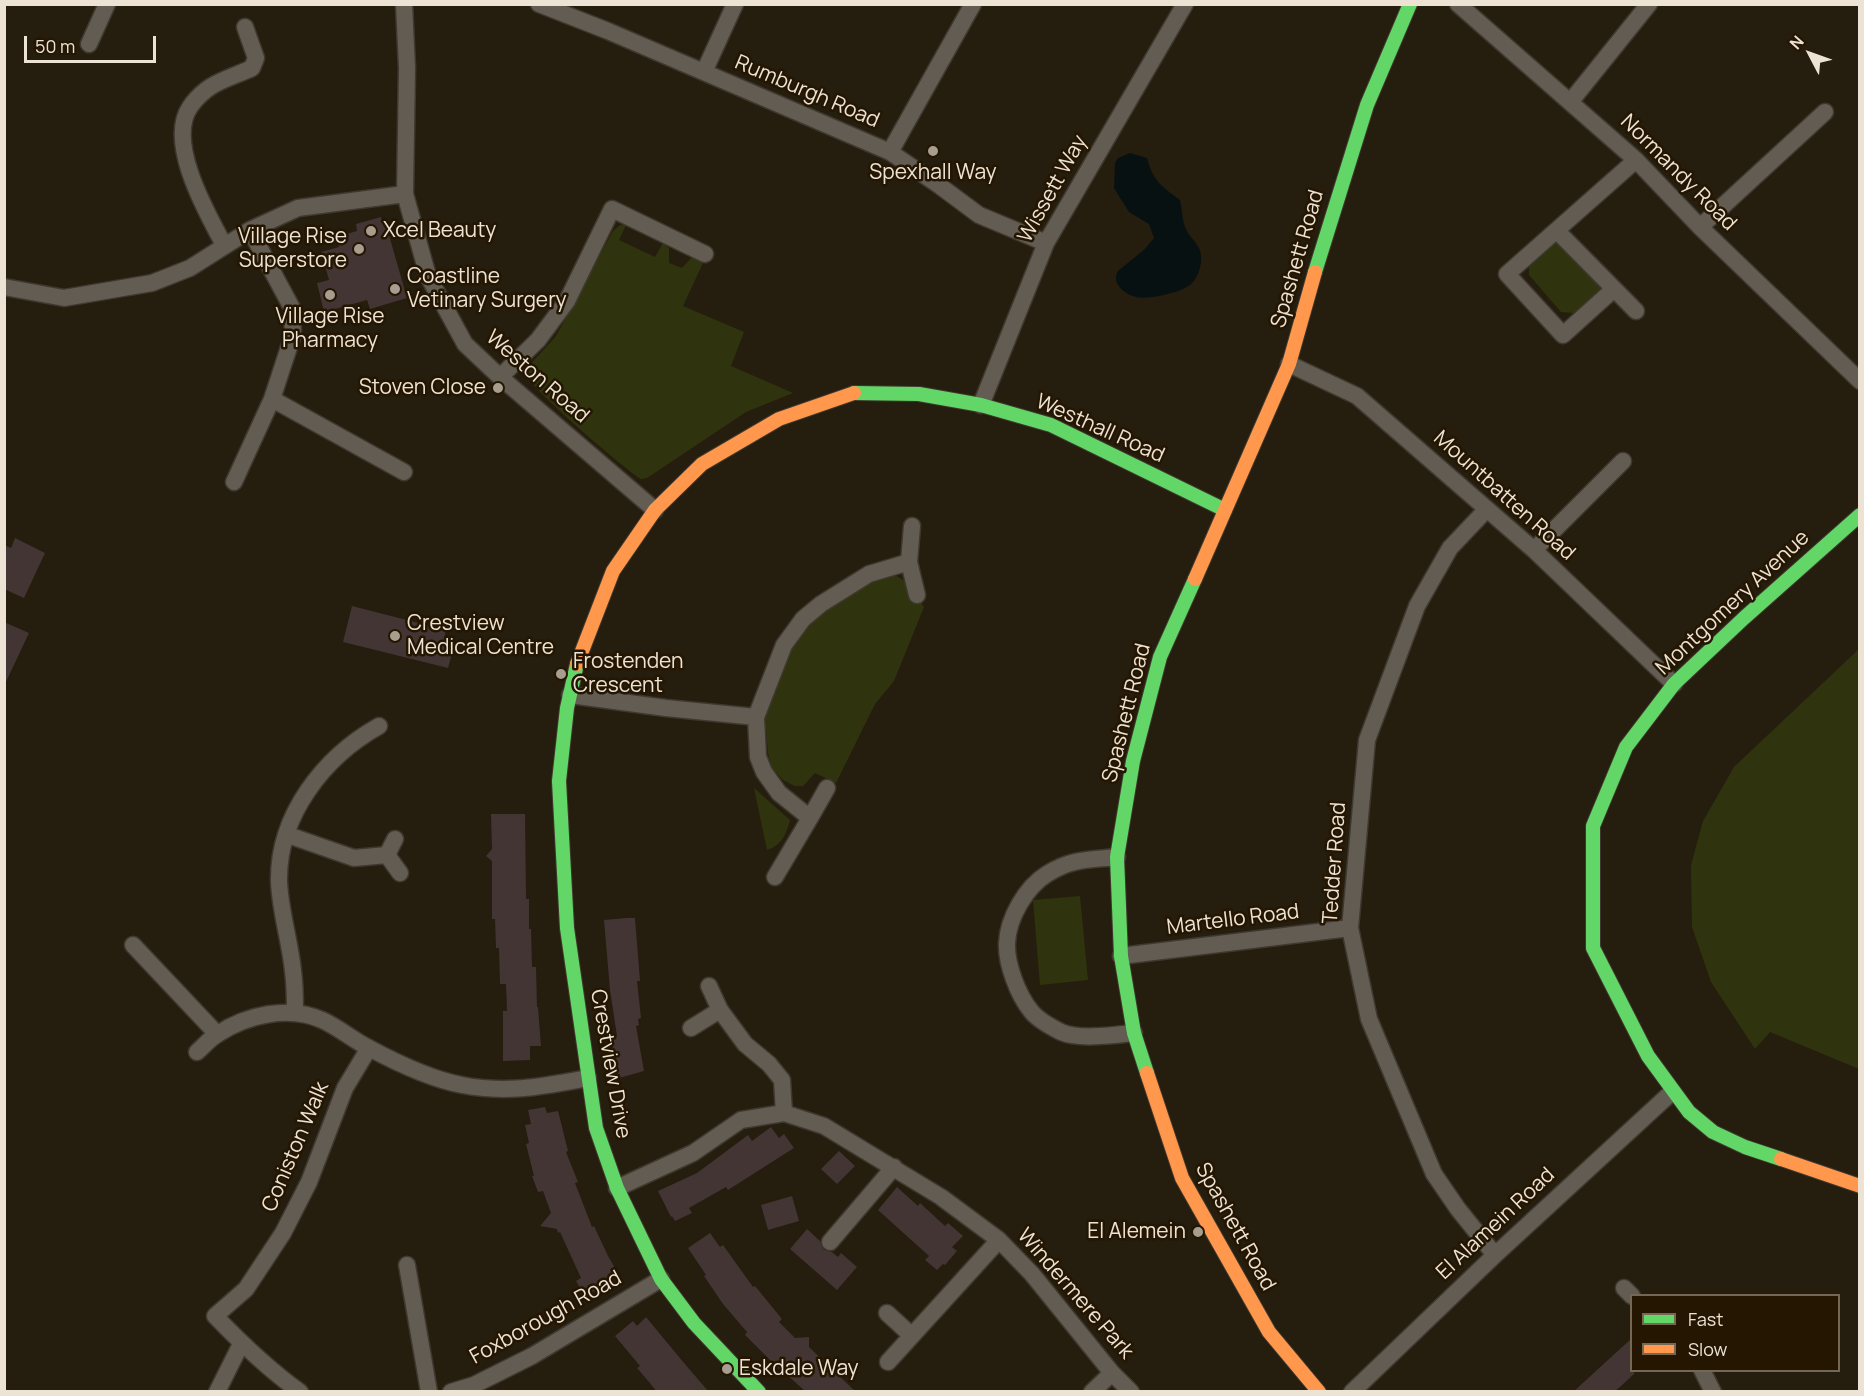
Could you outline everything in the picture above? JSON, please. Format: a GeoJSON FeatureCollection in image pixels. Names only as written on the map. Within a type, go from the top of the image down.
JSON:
{"type":"FeatureCollection","features":[{"type":"Feature","properties":{"kind":"street","name":"Weston Road"},"geometry":{"type":"LineString","coordinates":[[404,4],[407,68],[405,194],[428,276],[465,344],[500,377],[655,510]]}},
{"type":"Feature","properties":{"kind":"street","name":"Rumburgh Road"},"geometry":{"type":"LineString","coordinates":[[539,4],[608,31],[890,152],[979,215],[1046,243]]}},
{"type":"Feature","properties":{"kind":"street"},"geometry":{"type":"LineString","coordinates":[[704,72],[735,4]]}},
{"type":"Feature","properties":{"kind":"street"},"geometry":{"type":"LineString","coordinates":[[890,152],[973,4]]}},
{"type":"Feature","properties":{"kind":"street","name":"Wissett Way"},"geometry":{"type":"LineString","coordinates":[[981,405],[1046,243],[1185,4]]}},
{"type":"Feature","properties":{"kind":"street","name":"Spashett Road"},"geometry":{"type":"LineString","coordinates":[[1319,1392],[1269,1332],[1182,1178],[1134,1033],[1121,956],[1118,857],[1133,761],[1160,657],[1289,364],[1322,246],[1367,105],[1410,4]]}},
{"type":"Feature","properties":{"kind":"street","name":"Normandy Road"},"geometry":{"type":"LineString","coordinates":[[1458,4],[1636,160],[1700,227],[1860,381]]}},
{"type":"Feature","properties":{"kind":"street"},"geometry":{"type":"LineString","coordinates":[[1571,101],[1649,4]]}},
{"type":"Feature","properties":{"kind":"street"},"geometry":{"type":"LineString","coordinates":[[90,44],[106,5]]}},
{"type":"Feature","properties":{"kind":"street"},"geometry":{"type":"LineString","coordinates":[[224,245],[195,190],[184,151],[183,129],[189,107],[207,89],[252,68],[256,57],[245,27]]}},
{"type":"Feature","properties":{"kind":"street"},"geometry":{"type":"LineString","coordinates":[[1700,227],[1825,112]]}},
{"type":"Feature","properties":{"kind":"street"},"geometry":{"type":"LineString","coordinates":[[1614,288],[1563,334],[1507,274],[1636,160]]}},
{"type":"Feature","properties":{"kind":"street"},"geometry":{"type":"LineString","coordinates":[[4,287],[64,298],[152,283],[190,268],[250,230],[298,208],[405,194]]}},
{"type":"Feature","properties":{"kind":"street"},"geometry":{"type":"LineString","coordinates":[[500,377],[538,340],[567,301],[612,209],[705,254]]}},
{"type":"Feature","properties":{"kind":"street"},"geometry":{"type":"LineString","coordinates":[[234,482],[272,399],[293,335],[292,308],[250,230]]}},
{"type":"Feature","properties":{"kind":"street"},"geometry":{"type":"LineString","coordinates":[[1557,231],[1635,311]]}},
{"type":"Feature","properties":{"kind":"street","name":"Mountbatten Road"},"geometry":{"type":"LineString","coordinates":[[1289,364],[1357,396],[1534,550],[1674,684]]}},
{"type":"Feature","properties":{"kind":"street","name":"Westhall Road"},"geometry":{"type":"LineString","coordinates":[[570,695],[578,661],[613,571],[655,510],[702,464],[780,419],[854,393],[920,394],[981,405],[1051,425],[1225,510]]}},
{"type":"Feature","properties":{"kind":"street"},"geometry":{"type":"LineString","coordinates":[[272,399],[404,472]]}},
{"type":"Feature","properties":{"kind":"street"},"geometry":{"type":"LineString","coordinates":[[1534,550],[1623,461]]}},
{"type":"Feature","properties":{"kind":"street","name":"Tedder Road"},"geometry":{"type":"LineString","coordinates":[[1487,509],[1450,548],[1417,606],[1367,740],[1350,928],[1369,1019],[1434,1174],[1458,1209],[1495,1254]]}},
{"type":"Feature","properties":{"kind":"street","name":"Montgomery Avenue"},"geometry":{"type":"LineString","coordinates":[[1860,515],[1674,684],[1626,747],[1593,826],[1593,948],[1648,1056],[1672,1092],[1689,1112],[1713,1132],[1745,1147],[1860,1186]]}},
{"type":"Feature","properties":{"kind":"street"},"geometry":{"type":"LineString","coordinates":[[912,526],[909,562],[917,595]]}},
{"type":"Feature","properties":{"kind":"street"},"geometry":{"type":"LineString","coordinates":[[810,818],[779,794],[764,772],[758,757],[756,717],[784,645],[802,620],[821,604],[869,574],[909,562]]}},
{"type":"Feature","properties":{"kind":"street"},"geometry":{"type":"LineString","coordinates":[[570,695],[756,717]]}},
{"type":"Feature","properties":{"kind":"street","name":"Crestview Drive"},"geometry":{"type":"LineString","coordinates":[[570,695],[559,781],[567,928],[596,1128],[617,1188],[661,1279],[694,1323],[759,1392]]}},
{"type":"Feature","properties":{"kind":"street"},"geometry":{"type":"LineString","coordinates":[[295,1012],[293,972],[279,880],[288,835],[309,788],[321,772],[349,745],[379,726]]}},
{"type":"Feature","properties":{"kind":"street"},"geometry":{"type":"LineString","coordinates":[[775,876],[828,788]]}},
{"type":"Feature","properties":{"kind":"street"},"geometry":{"type":"LineString","coordinates":[[288,835],[354,858],[387,855]]}},
{"type":"Feature","properties":{"kind":"street"},"geometry":{"type":"LineString","coordinates":[[387,855],[394,839]]}},
{"type":"Feature","properties":{"kind":"street"},"geometry":{"type":"LineString","coordinates":[[387,855],[400,873]]}},
{"type":"Feature","properties":{"kind":"street"},"geometry":{"type":"LineString","coordinates":[[1118,857],[1071,861],[1046,874],[1028,891],[1012,918],[1007,943],[1013,980],[1032,1012],[1063,1033],[1093,1037],[1134,1033]]}},
{"type":"Feature","properties":{"kind":"street","name":"Martello Road"},"geometry":{"type":"LineString","coordinates":[[1121,956],[1350,928]]}},
{"type":"Feature","properties":{"kind":"street"},"geometry":{"type":"LineString","coordinates":[[133,945],[217,1034]]}},
{"type":"Feature","properties":{"kind":"street"},"geometry":{"type":"LineString","coordinates":[[709,986],[720,1010],[745,1044],[769,1064],[782,1080],[784,1113]]}},
{"type":"Feature","properties":{"kind":"street"},"geometry":{"type":"LineString","coordinates":[[691,1028],[720,1010]]}},
{"type":"Feature","properties":{"kind":"street"},"geometry":{"type":"LineString","coordinates":[[197,1052],[217,1034],[253,1017],[295,1012],[321,1019],[369,1048],[422,1072],[460,1085],[486,1089],[521,1090],[588,1078]]}},
{"type":"Feature","properties":{"kind":"street","name":"Coniston Walk"},"geometry":{"type":"LineString","coordinates":[[241,1344],[215,1316],[246,1290],[283,1233],[309,1182],[345,1088],[369,1048]]}},
{"type":"Feature","properties":{"kind":"street","name":"El Alamein Road"},"geometry":{"type":"LineString","coordinates":[[1352,1392],[1495,1254],[1672,1092]]}},
{"type":"Feature","properties":{"kind":"street","name":"Windermere Park"},"geometry":{"type":"LineString","coordinates":[[617,1188],[693,1152],[741,1120],[784,1113],[824,1126],[941,1197],[999,1240],[1032,1274],[1112,1373],[1131,1392]]}},
{"type":"Feature","properties":{"kind":"street"},"geometry":{"type":"LineString","coordinates":[[830,1242],[894,1167]]}},
{"type":"Feature","properties":{"kind":"street"},"geometry":{"type":"LineString","coordinates":[[888,1362],[999,1240]]}},
{"type":"Feature","properties":{"kind":"street"},"geometry":{"type":"LineString","coordinates":[[407,1265],[429,1392]]}},
{"type":"Feature","properties":{"kind":"street","name":"Foxborough Road"},"geometry":{"type":"LineString","coordinates":[[451,1392],[474,1385],[532,1356],[661,1279]]}},
{"type":"Feature","properties":{"kind":"street"},"geometry":{"type":"LineString","coordinates":[[887,1313],[911,1335]]}},
{"type":"Feature","properties":{"kind":"street"},"geometry":{"type":"LineString","coordinates":[[218,1392],[241,1344],[276,1375],[300,1392]]}},
{"type":"Feature","properties":{"kind":"street"},"geometry":{"type":"LineString","coordinates":[[1703,1372],[1713,1392]]}},
{"type":"Feature","properties":{"kind":"street"},"geometry":{"type":"LineString","coordinates":[[1092,1392],[1112,1373]]}},
{"type":"Feature","properties":{"kind":"green space"},"geometry":{"type":"Polygon","coordinates":[[[620,225],[626,225],[619,240],[655,257],[663,243],[669,248],[669,263],[682,268],[692,257],[703,263],[683,306],[744,332],[731,366],[793,393],[746,412],[647,478],[641,479],[560,411],[525,373],[556,336],[613,231],[620,225]]]}},
{"type":"Feature","properties":{"kind":"green space"},"geometry":{"type":"Polygon","coordinates":[[[1554,241],[1565,244],[1602,281],[1602,288],[1574,313],[1561,312],[1529,275],[1529,264],[1554,241]]]}},
{"type":"Feature","properties":{"kind":"green space"},"geometry":{"type":"Polygon","coordinates":[[[893,574],[905,581],[924,607],[894,681],[875,704],[836,783],[815,773],[803,786],[795,786],[783,780],[771,767],[768,753],[765,714],[783,656],[806,623],[855,588],[893,574]]]}},
{"type":"Feature","properties":{"kind":"green space"},"geometry":{"type":"Polygon","coordinates":[[[1859,649],[1859,1069],[1770,1032],[1755,1049],[1711,982],[1692,927],[1691,865],[1703,821],[1734,767],[1859,649]]]}},
{"type":"Feature","properties":{"kind":"green space"},"geometry":{"type":"Polygon","coordinates":[[[754,788],[790,820],[783,839],[767,850],[754,788]]]}},
{"type":"Feature","properties":{"kind":"green space"},"geometry":{"type":"Polygon","coordinates":[[[1080,896],[1088,980],[1040,985],[1033,900],[1080,896]]]}},
{"type":"Feature","properties":{"kind":"shaded area"},"geometry":{"type":"Polygon","coordinates":[[[1130,153],[1147,158],[1159,182],[1180,200],[1185,227],[1200,250],[1201,263],[1196,277],[1189,286],[1175,292],[1142,298],[1123,291],[1117,284],[1118,271],[1145,249],[1154,238],[1149,224],[1129,212],[1114,188],[1115,163],[1118,158],[1130,153]]]}},
{"type":"Feature","properties":{"kind":"building"},"geometry":{"type":"Polygon","coordinates":[[[381,217],[382,222],[385,221],[407,298],[370,309],[367,300],[324,312],[317,283],[329,280],[321,252],[339,247],[336,237],[357,231],[356,224],[381,217]]]}},
{"type":"Feature","properties":{"kind":"building"},"geometry":{"type":"Polygon","coordinates":[[[15,538],[45,553],[24,598],[4,589],[4,545],[11,548],[15,538]]]}},
{"type":"Feature","properties":{"kind":"building","name":"Crestview Medical Centre"},"geometry":{"type":"Polygon","coordinates":[[[352,606],[446,630],[444,639],[449,640],[447,649],[453,650],[448,668],[343,642],[352,606]]]}},
{"type":"Feature","properties":{"kind":"building"},"geometry":{"type":"Polygon","coordinates":[[[4,622],[29,633],[4,686],[4,622]]]}},
{"type":"Feature","properties":{"kind":"building"},"geometry":{"type":"Polygon","coordinates":[[[491,814],[525,814],[526,899],[529,899],[532,967],[536,967],[541,1046],[530,1046],[530,1060],[503,1061],[503,1011],[507,1011],[506,984],[500,984],[499,948],[496,948],[495,919],[492,919],[492,861],[486,856],[492,849],[491,814]]]}},
{"type":"Feature","properties":{"kind":"building"},"geometry":{"type":"Polygon","coordinates":[[[635,918],[641,1018],[638,1019],[639,1025],[636,1026],[644,1071],[619,1078],[611,1037],[617,1036],[610,990],[604,920],[635,918]]]}},
{"type":"Feature","properties":{"kind":"building"},"geometry":{"type":"Polygon","coordinates":[[[545,1107],[547,1113],[558,1111],[568,1151],[566,1152],[578,1182],[575,1183],[592,1227],[594,1226],[618,1273],[605,1280],[607,1284],[585,1296],[576,1281],[581,1278],[560,1232],[558,1233],[557,1229],[540,1226],[551,1213],[543,1191],[538,1192],[532,1176],[534,1176],[526,1144],[529,1143],[525,1125],[531,1124],[528,1110],[545,1107]]]}},
{"type":"Feature","properties":{"kind":"building"},"geometry":{"type":"Polygon","coordinates":[[[771,1127],[779,1138],[784,1134],[794,1148],[728,1190],[726,1187],[689,1208],[692,1213],[675,1221],[671,1217],[658,1191],[697,1173],[748,1135],[752,1141],[771,1127]]]}},
{"type":"Feature","properties":{"kind":"building"},"geometry":{"type":"Polygon","coordinates":[[[839,1151],[855,1166],[837,1184],[821,1169],[839,1151]]]}},
{"type":"Feature","properties":{"kind":"building"},"geometry":{"type":"Polygon","coordinates":[[[897,1187],[918,1206],[920,1203],[945,1226],[948,1223],[963,1236],[952,1247],[957,1251],[945,1265],[943,1264],[937,1270],[925,1260],[929,1256],[878,1210],[897,1187]]]}},
{"type":"Feature","properties":{"kind":"building"},"geometry":{"type":"Polygon","coordinates":[[[792,1196],[799,1221],[768,1230],[761,1205],[792,1196]]]}},
{"type":"Feature","properties":{"kind":"building"},"geometry":{"type":"Polygon","coordinates":[[[807,1229],[820,1241],[824,1250],[838,1257],[841,1253],[857,1267],[837,1290],[790,1249],[807,1229]]]}},
{"type":"Feature","properties":{"kind":"building"},"geometry":{"type":"Polygon","coordinates":[[[710,1233],[720,1247],[723,1245],[753,1287],[755,1286],[782,1319],[779,1322],[795,1338],[809,1337],[809,1347],[856,1392],[806,1392],[784,1374],[745,1335],[747,1332],[723,1304],[688,1248],[710,1233]]]}},
{"type":"Feature","properties":{"kind":"building"},"geometry":{"type":"Polygon","coordinates":[[[646,1317],[709,1392],[657,1392],[637,1368],[640,1366],[615,1336],[633,1321],[637,1326],[646,1317]]]}},
{"type":"Feature","properties":{"kind":"building"},"geometry":{"type":"Polygon","coordinates":[[[1630,1340],[1630,1372],[1634,1374],[1621,1386],[1614,1392],[1573,1392],[1630,1340]]]}},
{"type":"Feature","properties":{"kind":"traffic: fast"},"geometry":{"type":"LineString","coordinates":[[1315,272],[1367,105],[1410,4]]}},
{"type":"Feature","properties":{"kind":"traffic: fast"},"geometry":{"type":"LineString","coordinates":[[854,393],[919,394],[981,405],[1051,425],[1225,510]]}},
{"type":"Feature","properties":{"kind":"traffic: fast"},"geometry":{"type":"LineString","coordinates":[[1781,1159],[1745,1147],[1713,1132],[1689,1112],[1648,1056],[1593,948],[1593,826],[1626,747],[1674,684],[1860,515]]}},
{"type":"Feature","properties":{"kind":"traffic: fast"},"geometry":{"type":"LineString","coordinates":[[1147,1073],[1134,1033],[1121,956],[1117,857],[1133,761],[1160,657],[1195,579]]}},
{"type":"Feature","properties":{"kind":"traffic: fast"},"geometry":{"type":"LineString","coordinates":[[577,664],[567,708],[559,781],[567,928],[596,1128],[617,1188],[661,1279],[694,1323],[759,1392]]}},
{"type":"Feature","properties":{"kind":"traffic: slow"},"geometry":{"type":"LineString","coordinates":[[1195,579],[1289,364],[1315,272]]}},
{"type":"Feature","properties":{"kind":"traffic: slow"},"geometry":{"type":"LineString","coordinates":[[577,664],[613,571],[655,510],[702,464],[779,419],[854,393]]}},
{"type":"Feature","properties":{"kind":"traffic: slow"},"geometry":{"type":"LineString","coordinates":[[1147,1073],[1182,1178],[1269,1332],[1319,1392]]}},
{"type":"Feature","properties":{"kind":"traffic: slow"},"geometry":{"type":"LineString","coordinates":[[1781,1159],[1860,1186]]}},
{"type":"Feature","properties":{"kind":"place","name":"Spexhall Way"},"geometry":{"type":"Point","coordinates":[933,151]}},
{"type":"Feature","properties":{"kind":"place","name":"Xcel Beauty"},"geometry":{"type":"Point","coordinates":[371,231]}},
{"type":"Feature","properties":{"kind":"place","name":"Village Rise Superstore"},"geometry":{"type":"Point","coordinates":[359,249]}},
{"type":"Feature","properties":{"kind":"place","name":"Coastline Vetinary Surgery"},"geometry":{"type":"Point","coordinates":[395,289]}},
{"type":"Feature","properties":{"kind":"place","name":"Village Rise Pharmacy"},"geometry":{"type":"Point","coordinates":[330,295]}},
{"type":"Feature","properties":{"kind":"place","name":"Stoven Close"},"geometry":{"type":"Point","coordinates":[498,388]}},
{"type":"Feature","properties":{"kind":"place","name":"Crestview Medical Centre"},"geometry":{"type":"Point","coordinates":[395,636]}},
{"type":"Feature","properties":{"kind":"place","name":"Frostenden Crescent"},"geometry":{"type":"Point","coordinates":[561,674]}},
{"type":"Feature","properties":{"kind":"place","name":"El Alemein"},"geometry":{"type":"Point","coordinates":[1198,1232]}},
{"type":"Feature","properties":{"kind":"place","name":"Eskdale Way"},"geometry":{"type":"Point","coordinates":[727,1369]}}]}
